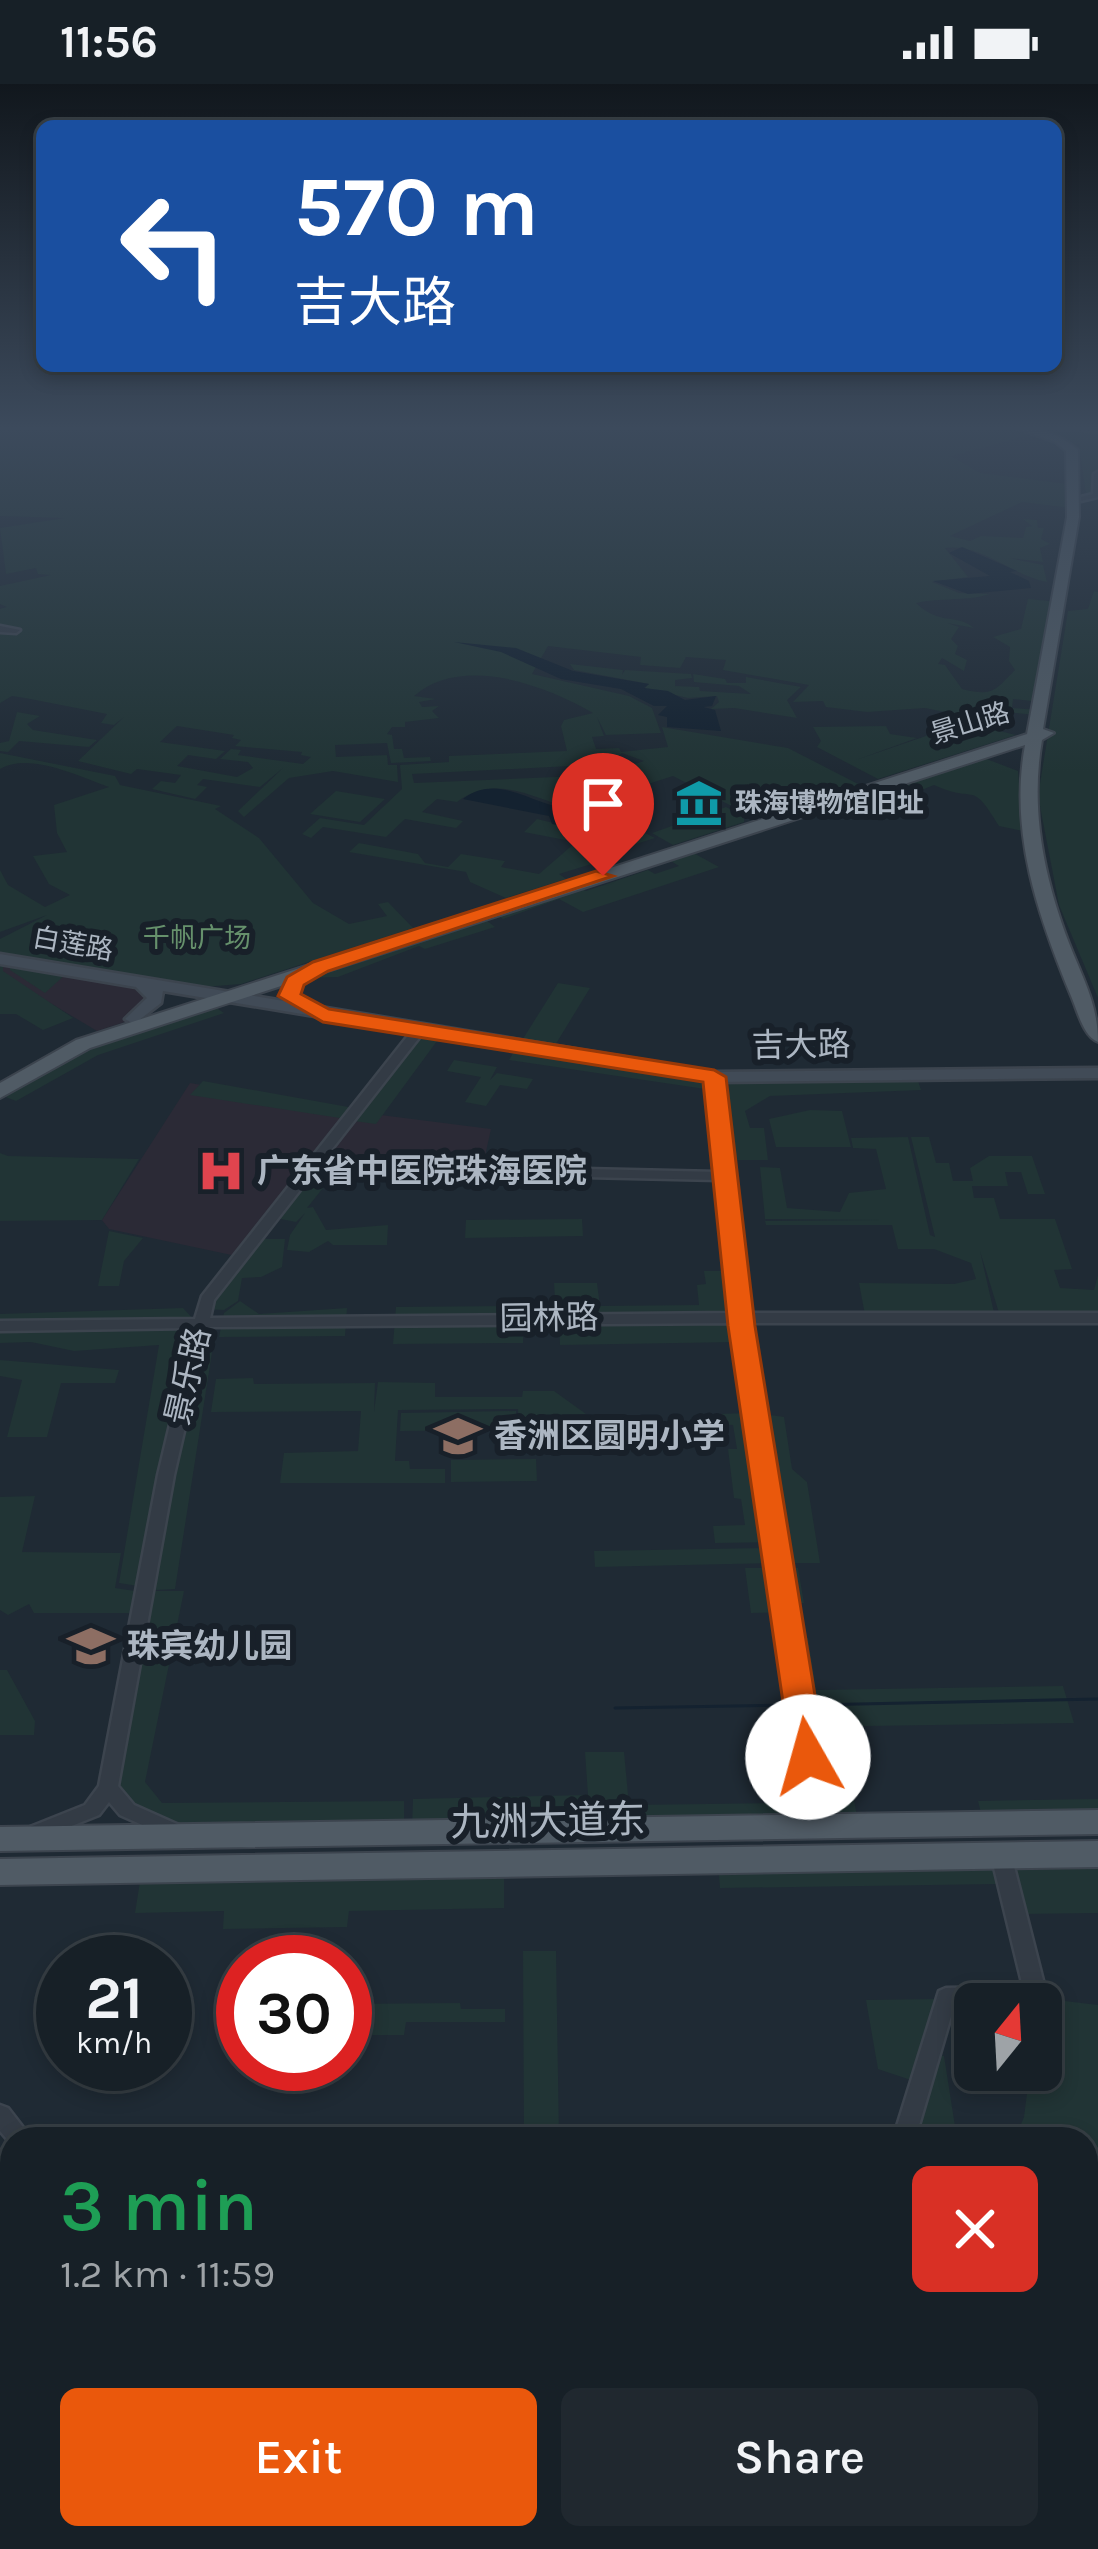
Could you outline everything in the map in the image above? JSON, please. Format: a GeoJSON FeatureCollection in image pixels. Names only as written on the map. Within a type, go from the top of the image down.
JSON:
{"type":"FeatureCollection","features":[{"type":"Feature","properties":{"kind":"main road"},"geometry":{"type":"LineString","coordinates":[[1069,542],[1039,733],[1038,796],[1059,905],[1098,1002]]}},
{"type":"Feature","properties":{"kind":"main road"},"geometry":{"type":"LineString","coordinates":[[1076,542],[1027,778],[1029,844],[1042,903],[1098,1036]]}},
{"type":"Feature","properties":{"kind":"main road","name":"景山路"},"geometry":{"type":"LineString","coordinates":[[0,1081],[59,1046],[134,1018],[321,967],[1039,733]]}},
{"type":"Feature","properties":{"kind":"main road","name":"景山路"},"geometry":{"type":"LineString","coordinates":[[0,1092],[83,1044],[223,993],[1039,733]]}},
{"type":"Feature","properties":{"kind":"main road"},"geometry":{"type":"LineString","coordinates":[[969,758],[1017,760],[1027,778]]}},
{"type":"Feature","properties":{"kind":"main road","name":"白莲路"},"geometry":{"type":"LineString","coordinates":[[0,959],[223,993]]}},
{"type":"Feature","properties":{"kind":"main road"},"geometry":{"type":"LineString","coordinates":[[321,967],[294,982],[289,996],[323,1015]]}},
{"type":"Feature","properties":{"kind":"main road"},"geometry":{"type":"LineString","coordinates":[[143,984],[223,993]]}},
{"type":"Feature","properties":{"kind":"main road"},"geometry":{"type":"LineString","coordinates":[[134,1018],[155,999],[155,992],[143,984]]}},
{"type":"Feature","properties":{"kind":"main road","name":"吉大路"},"geometry":{"type":"LineString","coordinates":[[223,993],[323,1015],[714,1077],[1098,1073]]}},
{"type":"Feature","properties":{"kind":"main road","name":"九洲大道东"},"geometry":{"type":"LineString","coordinates":[[8,1839],[1098,1822]]}},
{"type":"Feature","properties":{"kind":"main road","name":"九洲大道东"},"geometry":{"type":"LineString","coordinates":[[0,1872],[1098,1854]]}},
{"type":"Feature","properties":{"kind":"street"},"geometry":{"type":"LineString","coordinates":[[0,629],[8,636]]}},
{"type":"Feature","properties":{"kind":"street","name":"景乐路"},"geometry":{"type":"LineString","coordinates":[[108,1788],[207,1299],[418,1031]]}},
{"type":"Feature","properties":{"kind":"street"},"geometry":{"type":"LineString","coordinates":[[714,1077],[740,1317],[818,1827]]}},
{"type":"Feature","properties":{"kind":"street"},"geometry":{"type":"LineString","coordinates":[[314,1167],[726,1176]]}},
{"type":"Feature","properties":{"kind":"street","name":"园林路"},"geometry":{"type":"LineString","coordinates":[[0,1326],[740,1317],[1098,1318]]}},
{"type":"Feature","properties":{"kind":"street"},"geometry":{"type":"LineString","coordinates":[[8,1839],[92,1810],[108,1788],[127,1810],[192,1836]]}},
{"type":"Feature","properties":{"kind":"street"},"geometry":{"type":"LineString","coordinates":[[908,2127],[946,1997],[1036,1996],[1001,1855]]}},
{"type":"Feature","properties":{"kind":"shaded area"},"geometry":{"type":"Polygon","coordinates":[[[0,959],[143,984],[155,992],[134,1019],[97,1031],[0,973],[0,959]]]}},
{"type":"Feature","properties":{"kind":"shaded area","name":"广东省中医院珠海医院"},"geometry":{"type":"Polygon","coordinates":[[[190,1083],[491,1129],[480,1179],[311,1169],[241,1257],[109,1229],[102,1220],[190,1083]]]}},
{"type":"Feature","properties":{"kind":"green space"},"geometry":{"type":"Polygon","coordinates":[[[2,542],[1046,542],[1050,544],[1040,548],[1043,562],[1009,558],[1043,565],[1047,582],[971,550],[945,548],[968,577],[932,582],[959,593],[990,594],[916,603],[974,628],[947,623],[959,627],[951,639],[958,646],[955,654],[967,660],[964,671],[942,658],[938,664],[945,665],[962,689],[981,692],[998,687],[1015,670],[1009,661],[1010,647],[993,637],[1021,629],[1028,599],[1059,602],[1040,702],[1013,699],[1012,708],[1038,710],[1037,715],[994,711],[967,723],[1016,735],[878,779],[817,747],[821,741],[813,727],[886,726],[890,734],[917,738],[856,760],[926,736],[959,715],[925,708],[867,712],[826,707],[823,701],[793,702],[809,685],[723,670],[726,660],[686,657],[680,668],[640,665],[641,657],[548,646],[532,674],[629,696],[652,708],[661,733],[606,735],[597,717],[604,736],[592,737],[596,749],[619,748],[621,752],[668,747],[662,727],[788,748],[862,786],[757,819],[673,776],[645,785],[624,776],[587,788],[602,796],[590,798],[588,807],[575,810],[515,791],[486,789],[457,802],[437,799],[422,812],[463,821],[456,828],[405,819],[386,837],[323,827],[311,838],[302,834],[320,818],[364,825],[402,789],[400,765],[449,762],[449,756],[567,751],[564,720],[593,713],[528,684],[455,677],[414,696],[436,699],[419,702],[422,707],[439,706],[432,711],[439,718],[405,722],[405,727],[392,727],[387,734],[404,758],[430,757],[431,761],[391,763],[387,743],[335,745],[336,757],[387,755],[388,765],[397,765],[398,782],[333,771],[289,778],[244,817],[238,811],[283,768],[260,787],[203,779],[197,785],[207,787],[195,799],[152,789],[161,781],[175,783],[181,775],[137,769],[131,774],[78,761],[124,717],[114,725],[101,723],[107,714],[25,698],[12,696],[0,703],[0,609],[7,607],[0,604],[0,586],[51,575],[38,574],[36,568],[6,574],[2,542]],[[177,726],[160,742],[225,751],[216,759],[188,755],[177,766],[237,777],[253,768],[248,762],[220,759],[231,749],[241,750],[238,755],[303,764],[311,757],[302,752],[235,746],[241,740],[232,738],[234,735],[177,726]],[[622,753],[609,764],[412,774],[414,783],[603,775],[644,761],[622,753]]]}},
{"type":"Feature","properties":{"kind":"green space"},"geometry":{"type":"Polygon","coordinates":[[[1094,591],[1098,592],[1098,998],[1059,905],[1038,796],[1068,611],[1088,609],[1094,591]]]}},
{"type":"Feature","properties":{"kind":"green space"},"geometry":{"type":"Polygon","coordinates":[[[570,664],[623,670],[622,675],[625,670],[691,674],[692,678],[675,680],[675,686],[699,687],[700,691],[751,694],[739,686],[694,682],[693,674],[727,683],[746,683],[746,677],[801,687],[787,700],[797,718],[711,709],[719,702],[717,696],[688,698],[645,688],[649,684],[574,670],[570,664]]]}},
{"type":"Feature","properties":{"kind":"green space"},"geometry":{"type":"Polygon","coordinates":[[[17,712],[40,716],[27,724],[33,730],[97,740],[89,747],[19,741],[8,752],[0,751],[0,743],[9,741],[17,712]]]}},
{"type":"Feature","properties":{"kind":"green space","name":"千帆广场"},"geometry":{"type":"Polygon","coordinates":[[[0,753],[115,776],[120,785],[221,806],[215,809],[259,838],[313,903],[349,924],[387,916],[378,904],[388,902],[413,928],[241,984],[191,988],[67,973],[45,993],[3,960],[3,971],[73,1018],[43,1030],[16,1014],[0,1014],[0,939],[47,915],[0,932],[0,870],[8,885],[45,907],[70,895],[49,884],[33,856],[67,852],[57,833],[54,805],[109,787],[39,764],[0,769],[0,753]]]}},
{"type":"Feature","properties":{"kind":"green space"},"geometry":{"type":"Polygon","coordinates":[[[984,758],[1018,771],[1023,831],[999,826],[983,802],[972,795],[934,785],[909,795],[889,787],[984,758]]]}},
{"type":"Feature","properties":{"kind":"green space"},"geometry":{"type":"Polygon","coordinates":[[[336,791],[385,799],[360,822],[310,814],[336,791]]]}},
{"type":"Feature","properties":{"kind":"green space"},"geometry":{"type":"Polygon","coordinates":[[[726,807],[744,816],[744,822],[673,845],[652,833],[726,807]]]}},
{"type":"Feature","properties":{"kind":"green space"},"geometry":{"type":"Polygon","coordinates":[[[537,819],[617,838],[614,843],[643,832],[655,838],[617,850],[621,855],[559,874],[566,879],[506,898],[470,882],[466,872],[349,852],[359,843],[418,854],[425,863],[448,867],[461,854],[505,861],[501,867],[539,874],[576,842],[524,832],[537,819]]]}},
{"type":"Feature","properties":{"kind":"green space"},"geometry":{"type":"Polygon","coordinates":[[[688,850],[719,867],[583,912],[559,899],[503,919],[494,913],[576,886],[586,891],[648,870],[655,874],[679,866],[664,857],[688,850]]]}},
{"type":"Feature","properties":{"kind":"green space"},"geometry":{"type":"Polygon","coordinates":[[[481,916],[495,927],[425,949],[419,946],[338,977],[306,978],[323,967],[481,916]]]}},
{"type":"Feature","properties":{"kind":"green space"},"geometry":{"type":"Polygon","coordinates":[[[558,983],[590,988],[554,1047],[521,1042],[558,983]]]}},
{"type":"Feature","properties":{"kind":"green space"},"geometry":{"type":"Polygon","coordinates":[[[209,1003],[224,1013],[98,1055],[16,1101],[0,1095],[85,1045],[209,1003]]]}},
{"type":"Feature","properties":{"kind":"green space"},"geometry":{"type":"Polygon","coordinates":[[[420,1033],[508,1046],[504,1052],[437,1041],[376,1124],[354,1121],[420,1033]]]}},
{"type":"Feature","properties":{"kind":"green space"},"geometry":{"type":"Polygon","coordinates":[[[516,1048],[711,1078],[712,1090],[509,1060],[516,1048]]]}},
{"type":"Feature","properties":{"kind":"green space"},"geometry":{"type":"Polygon","coordinates":[[[454,1060],[497,1067],[490,1080],[497,1073],[533,1079],[527,1089],[500,1085],[486,1106],[465,1102],[481,1077],[447,1071],[454,1060]]]}},
{"type":"Feature","properties":{"kind":"green space"},"geometry":{"type":"Polygon","coordinates":[[[916,1075],[921,1090],[770,1096],[745,1111],[750,1128],[764,1128],[768,1160],[728,1160],[717,1078],[916,1075]]]}},
{"type":"Feature","properties":{"kind":"green space"},"geometry":{"type":"Polygon","coordinates":[[[203,1081],[354,1108],[346,1119],[190,1095],[203,1081]]]}},
{"type":"Feature","properties":{"kind":"green space"},"geometry":{"type":"Polygon","coordinates":[[[810,1110],[842,1111],[851,1147],[776,1147],[769,1119],[810,1110]]]}},
{"type":"Feature","properties":{"kind":"green space"},"geometry":{"type":"Polygon","coordinates":[[[908,1137],[930,1235],[935,1237],[911,1137],[929,1137],[936,1163],[949,1163],[953,1181],[973,1181],[970,1168],[989,1156],[1032,1156],[1045,1194],[1028,1194],[1021,1172],[1005,1172],[1008,1186],[972,1186],[974,1198],[994,1198],[1000,1219],[1055,1219],[1072,1269],[1054,1270],[1060,1288],[1094,1290],[1098,1275],[1098,1311],[1000,1316],[980,1251],[995,1317],[865,1315],[859,1283],[954,1284],[976,1279],[971,1263],[934,1249],[898,1249],[892,1225],[766,1225],[765,1221],[879,1220],[765,1219],[760,1167],[780,1168],[787,1208],[840,1212],[849,1193],[886,1189],[876,1149],[853,1148],[851,1138],[908,1137]]]}},
{"type":"Feature","properties":{"kind":"green space"},"geometry":{"type":"Polygon","coordinates":[[[0,1153],[139,1159],[102,1220],[0,1221],[0,1153]]]}},
{"type":"Feature","properties":{"kind":"green space"},"geometry":{"type":"Polygon","coordinates":[[[307,1179],[327,1183],[307,1208],[313,1207],[326,1230],[388,1225],[387,1245],[333,1245],[328,1241],[309,1252],[287,1250],[290,1235],[305,1213],[296,1222],[276,1218],[307,1179]]]}},
{"type":"Feature","properties":{"kind":"green space"},"geometry":{"type":"Polygon","coordinates":[[[582,1219],[583,1236],[465,1238],[466,1220],[582,1219]]]}},
{"type":"Feature","properties":{"kind":"green space"},"geometry":{"type":"Polygon","coordinates":[[[109,1231],[143,1238],[124,1261],[119,1286],[98,1286],[109,1231]]]}},
{"type":"Feature","properties":{"kind":"green space"},"geometry":{"type":"Polygon","coordinates":[[[258,1239],[285,1239],[282,1267],[261,1277],[242,1278],[238,1301],[224,1310],[207,1309],[258,1239]]]}},
{"type":"Feature","properties":{"kind":"green space"},"geometry":{"type":"Polygon","coordinates":[[[704,1271],[733,1271],[737,1316],[556,1315],[554,1283],[597,1283],[600,1306],[699,1305],[697,1285],[706,1284],[704,1271]]]}},
{"type":"Feature","properties":{"kind":"green space"},"geometry":{"type":"Polygon","coordinates":[[[240,1301],[259,1314],[347,1308],[345,1336],[219,1337],[224,1313],[240,1301]]]}},
{"type":"Feature","properties":{"kind":"green space"},"geometry":{"type":"Polygon","coordinates":[[[523,1306],[523,1343],[393,1344],[396,1307],[523,1306]]]}},
{"type":"Feature","properties":{"kind":"green space"},"geometry":{"type":"Polygon","coordinates":[[[183,1308],[197,1323],[144,1587],[119,1583],[159,1345],[74,1351],[31,1342],[0,1343],[0,1314],[183,1308]]]}},
{"type":"Feature","properties":{"kind":"green space"},"geometry":{"type":"Polygon","coordinates":[[[734,1319],[737,1342],[560,1345],[559,1320],[734,1319]]]}},
{"type":"Feature","properties":{"kind":"green space"},"geometry":{"type":"Polygon","coordinates":[[[200,1333],[215,1333],[175,1589],[154,1590],[170,1476],[200,1333]]]}},
{"type":"Feature","properties":{"kind":"green space"},"geometry":{"type":"Polygon","coordinates":[[[0,1360],[119,1370],[115,1383],[61,1383],[47,1437],[7,1437],[22,1380],[0,1376],[0,1360]]]}},
{"type":"Feature","properties":{"kind":"green space"},"geometry":{"type":"Polygon","coordinates":[[[253,1378],[254,1384],[375,1383],[374,1412],[378,1382],[435,1383],[435,1397],[522,1397],[523,1391],[554,1391],[586,1414],[560,1415],[561,1451],[519,1452],[518,1409],[398,1410],[395,1461],[409,1461],[410,1469],[445,1469],[445,1483],[280,1483],[284,1453],[358,1451],[361,1411],[211,1412],[216,1379],[253,1378]]]}},
{"type":"Feature","properties":{"kind":"green space"},"geometry":{"type":"Polygon","coordinates":[[[516,1411],[516,1430],[400,1431],[401,1413],[516,1411]]]}},
{"type":"Feature","properties":{"kind":"green space"},"geometry":{"type":"Polygon","coordinates":[[[753,1413],[773,1542],[715,1543],[713,1526],[745,1525],[741,1499],[734,1498],[728,1449],[737,1449],[733,1425],[718,1424],[716,1414],[753,1413]]]}},
{"type":"Feature","properties":{"kind":"green space"},"geometry":{"type":"Polygon","coordinates":[[[757,1413],[784,1417],[792,1469],[807,1482],[820,1563],[783,1563],[757,1413]]]}},
{"type":"Feature","properties":{"kind":"green space"},"geometry":{"type":"Polygon","coordinates":[[[536,1459],[537,1481],[451,1482],[451,1460],[536,1459]]]}},
{"type":"Feature","properties":{"kind":"green space"},"geometry":{"type":"Polygon","coordinates":[[[35,1496],[22,1552],[121,1553],[115,1588],[142,1592],[138,1613],[34,1613],[29,1604],[8,1615],[0,1610],[0,1497],[35,1496]]]}},
{"type":"Feature","properties":{"kind":"green space"},"geometry":{"type":"Polygon","coordinates":[[[769,1548],[772,1563],[595,1567],[594,1551],[769,1548]]]}},
{"type":"Feature","properties":{"kind":"green space"},"geometry":{"type":"Polygon","coordinates":[[[745,1568],[798,1568],[804,1603],[791,1603],[792,1612],[751,1613],[745,1568]]]}},
{"type":"Feature","properties":{"kind":"green space"},"geometry":{"type":"Polygon","coordinates":[[[153,1591],[184,1591],[145,1782],[162,1803],[404,1801],[404,1830],[192,1834],[130,1808],[113,1786],[153,1591]]]}},
{"type":"Feature","properties":{"kind":"green space"},"geometry":{"type":"Polygon","coordinates":[[[775,1638],[808,1638],[816,1690],[1063,1686],[1074,1723],[801,1727],[793,1679],[781,1680],[775,1638]]]}},
{"type":"Feature","properties":{"kind":"green space"},"geometry":{"type":"Polygon","coordinates":[[[0,1670],[7,1670],[35,1721],[34,1735],[0,1735],[0,1670]]]}},
{"type":"Feature","properties":{"kind":"green space"},"geometry":{"type":"Polygon","coordinates":[[[585,1752],[624,1752],[629,1805],[783,1803],[779,1775],[850,1776],[858,1823],[412,1829],[413,1799],[588,1795],[585,1752]]]}},
{"type":"Feature","properties":{"kind":"green space"},"geometry":{"type":"Polygon","coordinates":[[[1098,1799],[1098,1819],[983,1821],[978,1801],[1098,1799]]]}},
{"type":"Feature","properties":{"kind":"green space"},"geometry":{"type":"Polygon","coordinates":[[[1098,1858],[1098,1913],[1022,1914],[1010,1859],[1098,1858]]]}},
{"type":"Feature","properties":{"kind":"green space"},"geometry":{"type":"Polygon","coordinates":[[[994,1859],[999,1884],[720,1888],[718,1863],[994,1859]]]}},
{"type":"Feature","properties":{"kind":"green space"},"geometry":{"type":"Polygon","coordinates":[[[504,1868],[504,1908],[349,1911],[347,1927],[223,1929],[224,1911],[135,1913],[141,1875],[504,1868]]]}},
{"type":"Feature","properties":{"kind":"green space"},"geometry":{"type":"Polygon","coordinates":[[[523,1951],[556,1951],[559,2127],[524,2127],[523,1951]]]}},
{"type":"Feature","properties":{"kind":"green space"},"geometry":{"type":"Polygon","coordinates":[[[938,1999],[914,2081],[878,2069],[866,2000],[938,1999]]]}},
{"type":"Feature","properties":{"kind":"green space"},"geometry":{"type":"Polygon","coordinates":[[[1062,2001],[1098,2005],[1098,2127],[1020,2127],[1027,2091],[1062,2091],[1062,2001]]]}},
{"type":"Feature","properties":{"kind":"green space"},"geometry":{"type":"Polygon","coordinates":[[[460,2003],[461,2009],[505,2009],[505,2022],[406,2022],[404,2035],[372,2035],[372,2004],[460,2003]]]}},
{"type":"Feature","properties":{"kind":"green space"},"geometry":{"type":"Polygon","coordinates":[[[936,2054],[944,2056],[955,2127],[915,2127],[936,2054]]]}},
{"type":"Feature","properties":{"kind":"water"},"geometry":{"type":"Polygon","coordinates":[[[962,547],[1017,571],[1010,572],[1029,581],[1031,588],[968,594],[933,581],[990,576],[949,553],[962,547]]]}},
{"type":"Feature","properties":{"kind":"water"},"geometry":{"type":"Polygon","coordinates":[[[454,642],[516,648],[573,671],[649,684],[644,688],[668,691],[685,700],[716,696],[712,706],[703,707],[715,710],[721,731],[667,727],[667,717],[658,715],[667,706],[654,706],[621,689],[561,679],[501,652],[454,642]]]}},
{"type":"Feature","properties":{"kind":"water"},"geometry":{"type":"Polygon","coordinates":[[[636,785],[598,800],[598,810],[611,814],[595,821],[601,824],[621,818],[626,829],[643,831],[622,838],[552,824],[549,816],[463,799],[494,789],[573,809],[590,807],[592,799],[636,785]]]}},
{"type":"Feature","properties":{"kind":"waterway"},"geometry":{"type":"LineString","coordinates":[[809,1705],[1098,1699]]}},
{"type":"Feature","properties":{"kind":"waterway"},"geometry":{"type":"LineString","coordinates":[[615,1708],[793,1705]]}},
{"type":"Feature","properties":{"kind":"place","name":"珠海博物馆旧址"},"geometry":{"type":"Point","coordinates":[699,803]}},
{"type":"Feature","properties":{"kind":"place","name":"广东省中医院珠海医院"},"geometry":{"type":"Point","coordinates":[221,1171]}},
{"type":"Feature","properties":{"kind":"place","name":"香洲区圆明小学"},"geometry":{"type":"Point","coordinates":[458,1436]}},
{"type":"Feature","properties":{"kind":"place","name":"珠宾幼儿园"},"geometry":{"type":"Point","coordinates":[91,1646]}},
{"type":"Feature","properties":{"kind":"route"},"geometry":{"type":"LineString","coordinates":[[603,876],[321,967],[294,982],[289,996],[323,1015],[714,1077],[742,1326],[808,1757]]}}]}
